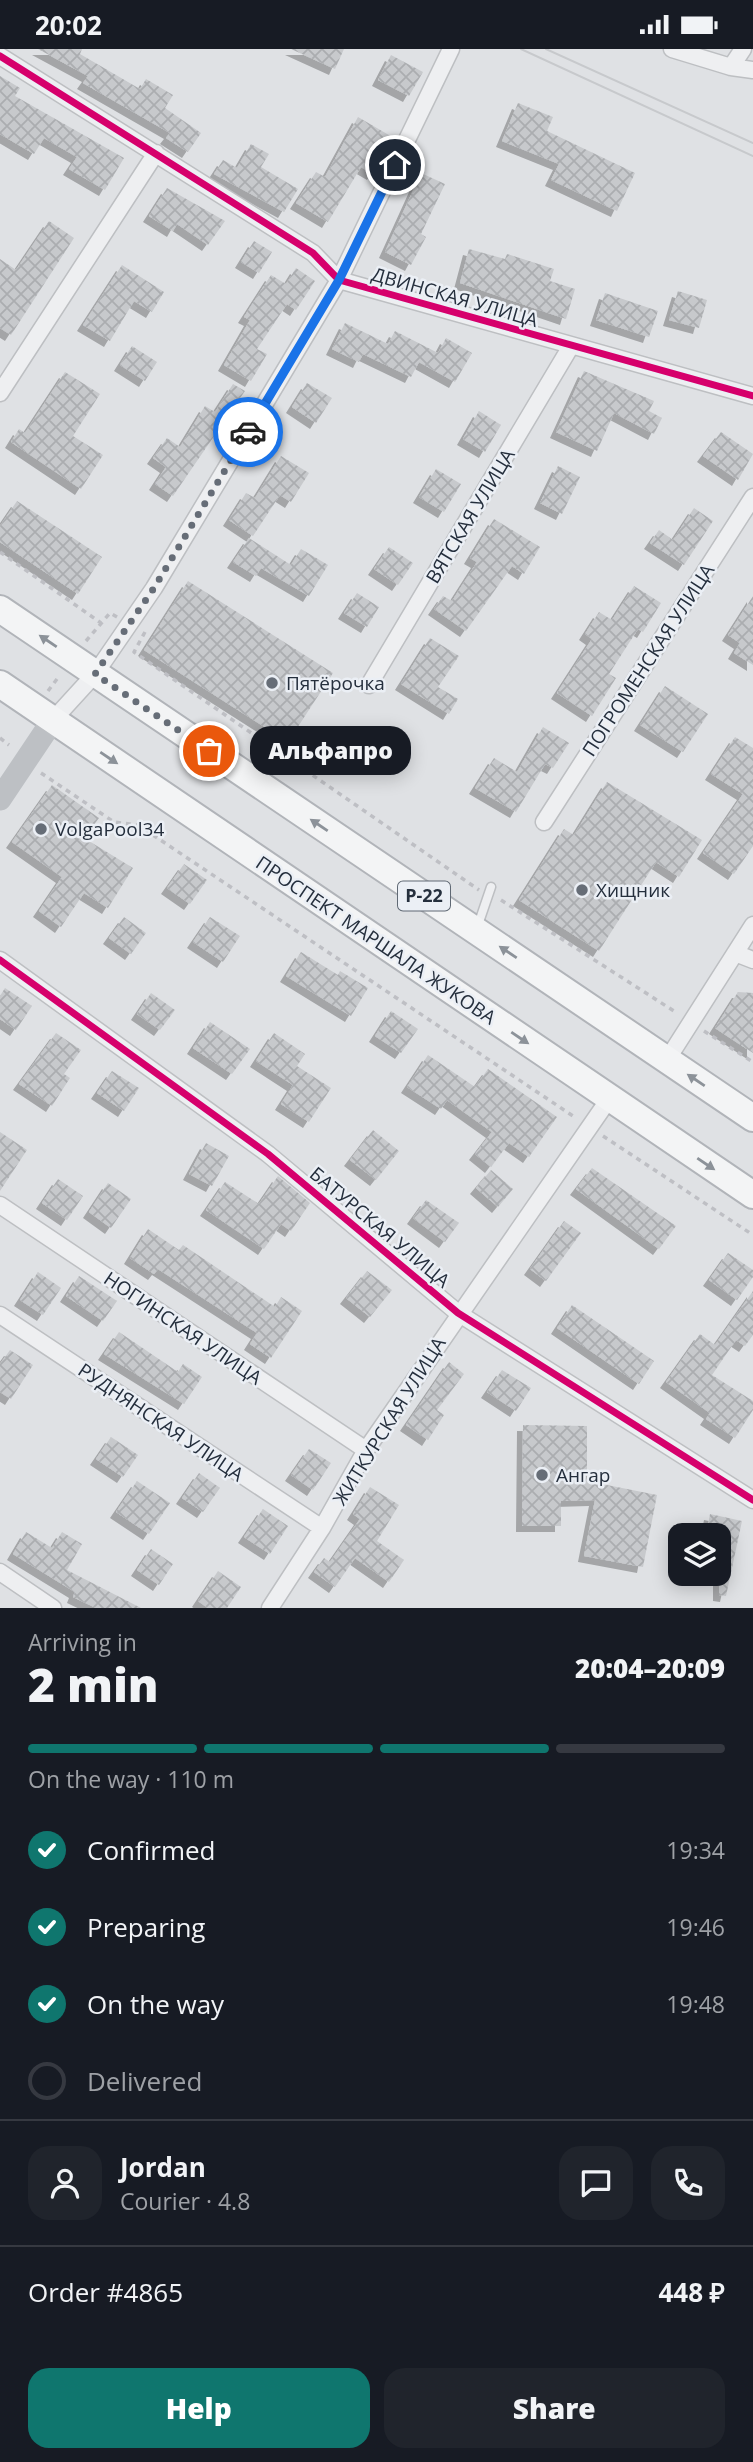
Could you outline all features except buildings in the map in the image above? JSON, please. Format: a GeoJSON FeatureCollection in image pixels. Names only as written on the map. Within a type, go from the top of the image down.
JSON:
{"type":"FeatureCollection","features":[{"type":"Feature","properties":{"kind":"highway","name":"Р-22"},"geometry":{"type":"LineString","coordinates":[[0,609],[753,1118]]}},
{"type":"Feature","properties":{"kind":"highway","name":"ПРОСПЕКТ МАРШАЛА ЖУКОВА"},"geometry":{"type":"LineString","coordinates":[[0,684],[753,1195]]}},
{"type":"Feature","properties":{"kind":"main road"},"geometry":{"type":"LineString","coordinates":[[0,799],[18,751],[44,714]]}},
{"type":"Feature","properties":{"kind":"street"},"geometry":{"type":"LineString","coordinates":[[44,714],[95,674],[129,624],[339,280],[451,49]]}},
{"type":"Feature","properties":{"kind":"street"},"geometry":{"type":"LineString","coordinates":[[672,49],[732,67],[753,70]]}},
{"type":"Feature","properties":{"kind":"street"},"geometry":{"type":"LineString","coordinates":[[732,67],[743,49]]}},
{"type":"Feature","properties":{"kind":"street"},"geometry":{"type":"LineString","coordinates":[[0,56],[313,253],[339,280]]}},
{"type":"Feature","properties":{"kind":"street"},"geometry":{"type":"LineString","coordinates":[[0,393],[156,153]]}},
{"type":"Feature","properties":{"kind":"street","name":"ДВИНСКАЯ УЛИЦА"},"geometry":{"type":"LineString","coordinates":[[339,280],[753,396]]}},
{"type":"Feature","properties":{"kind":"street","name":"ВЯТСКАЯ УЛИЦА"},"geometry":{"type":"LineString","coordinates":[[369,685],[570,346]]}},
{"type":"Feature","properties":{"kind":"street","name":"ПОГРОМЕНСКАЯ УЛИЦА"},"geometry":{"type":"LineString","coordinates":[[544,822],[753,497]]}},
{"type":"Feature","properties":{"kind":"street"},"geometry":{"type":"LineString","coordinates":[[667,1060],[753,925]]}},
{"type":"Feature","properties":{"kind":"street"},"geometry":{"type":"LineString","coordinates":[[735,953],[753,960]]}},
{"type":"Feature","properties":{"kind":"street","name":"БАТУРСКАЯ УЛИЦА"},"geometry":{"type":"LineString","coordinates":[[0,960],[268,1153],[458,1313],[753,1500]]}},
{"type":"Feature","properties":{"kind":"street","name":"ЖИТКУРСКАЯ УЛИЦА"},"geometry":{"type":"LineString","coordinates":[[270,1608],[366,1450],[458,1313],[609,1099]]}},
{"type":"Feature","properties":{"kind":"street","name":"НОГИНСКАЯ УЛИЦА"},"geometry":{"type":"LineString","coordinates":[[0,1205],[366,1450]]}},
{"type":"Feature","properties":{"kind":"street","name":"РУДНЯНСКАЯ УЛИЦА"},"geometry":{"type":"LineString","coordinates":[[0,1315],[321,1528]]}},
{"type":"Feature","properties":{"kind":"street"},"geometry":{"type":"LineString","coordinates":[[0,1572],[53,1608]]}},
{"type":"Feature","properties":{"kind":"lane"},"geometry":{"type":"LineString","coordinates":[[476,930],[489,891]]}},
{"type":"Feature","properties":{"kind":"path"},"geometry":{"type":"LineString","coordinates":[[0,552],[101,623]]}},
{"type":"Feature","properties":{"kind":"path"},"geometry":{"type":"LineString","coordinates":[[18,751],[44,714],[72,658],[110,613],[146,633],[134,652],[499,898],[753,1062]]}},
{"type":"Feature","properties":{"kind":"path"},"geometry":{"type":"LineString","coordinates":[[0,739],[18,751],[42,774],[114,822],[138,825],[753,1235]]}},
{"type":"Feature","properties":{"kind":"tram line"},"geometry":{"type":"LineString","coordinates":[[521,49],[753,156]]}},
{"type":"Feature","properties":{"kind":"tram line"},"geometry":{"type":"LineString","coordinates":[[546,49],[753,143]]}},
{"type":"Feature","properties":{"kind":"cycle path"},"geometry":{"type":"LineString","coordinates":[[0,56],[313,253],[339,280],[753,396]]}},
{"type":"Feature","properties":{"kind":"cycle path"},"geometry":{"type":"LineString","coordinates":[[0,960],[268,1154],[458,1313],[753,1500]]}},
{"type":"Feature","properties":{"kind":"way so far"},"geometry":{"type":"LineString","coordinates":[[209,751],[95,674],[154,588],[248,432]]}},
{"type":"Feature","properties":{"kind":"place","name":"Пятёрочка"},"geometry":{"type":"Point","coordinates":[272,683]}},
{"type":"Feature","properties":{"kind":"place","name":"Альфапро"},"geometry":{"type":"Point","coordinates":[209,751]}},
{"type":"Feature","properties":{"kind":"place","name":"VolgaPool34"},"geometry":{"type":"Point","coordinates":[41,829]}},
{"type":"Feature","properties":{"kind":"place","name":"Хищник"},"geometry":{"type":"Point","coordinates":[582,890]}},
{"type":"Feature","properties":{"kind":"place","name":"Ангар"},"geometry":{"type":"Point","coordinates":[542,1475]}},
{"type":"Feature","properties":{"kind":"route"},"geometry":{"type":"LineString","coordinates":[[248,432],[339,280],[395,165]]}}]}
